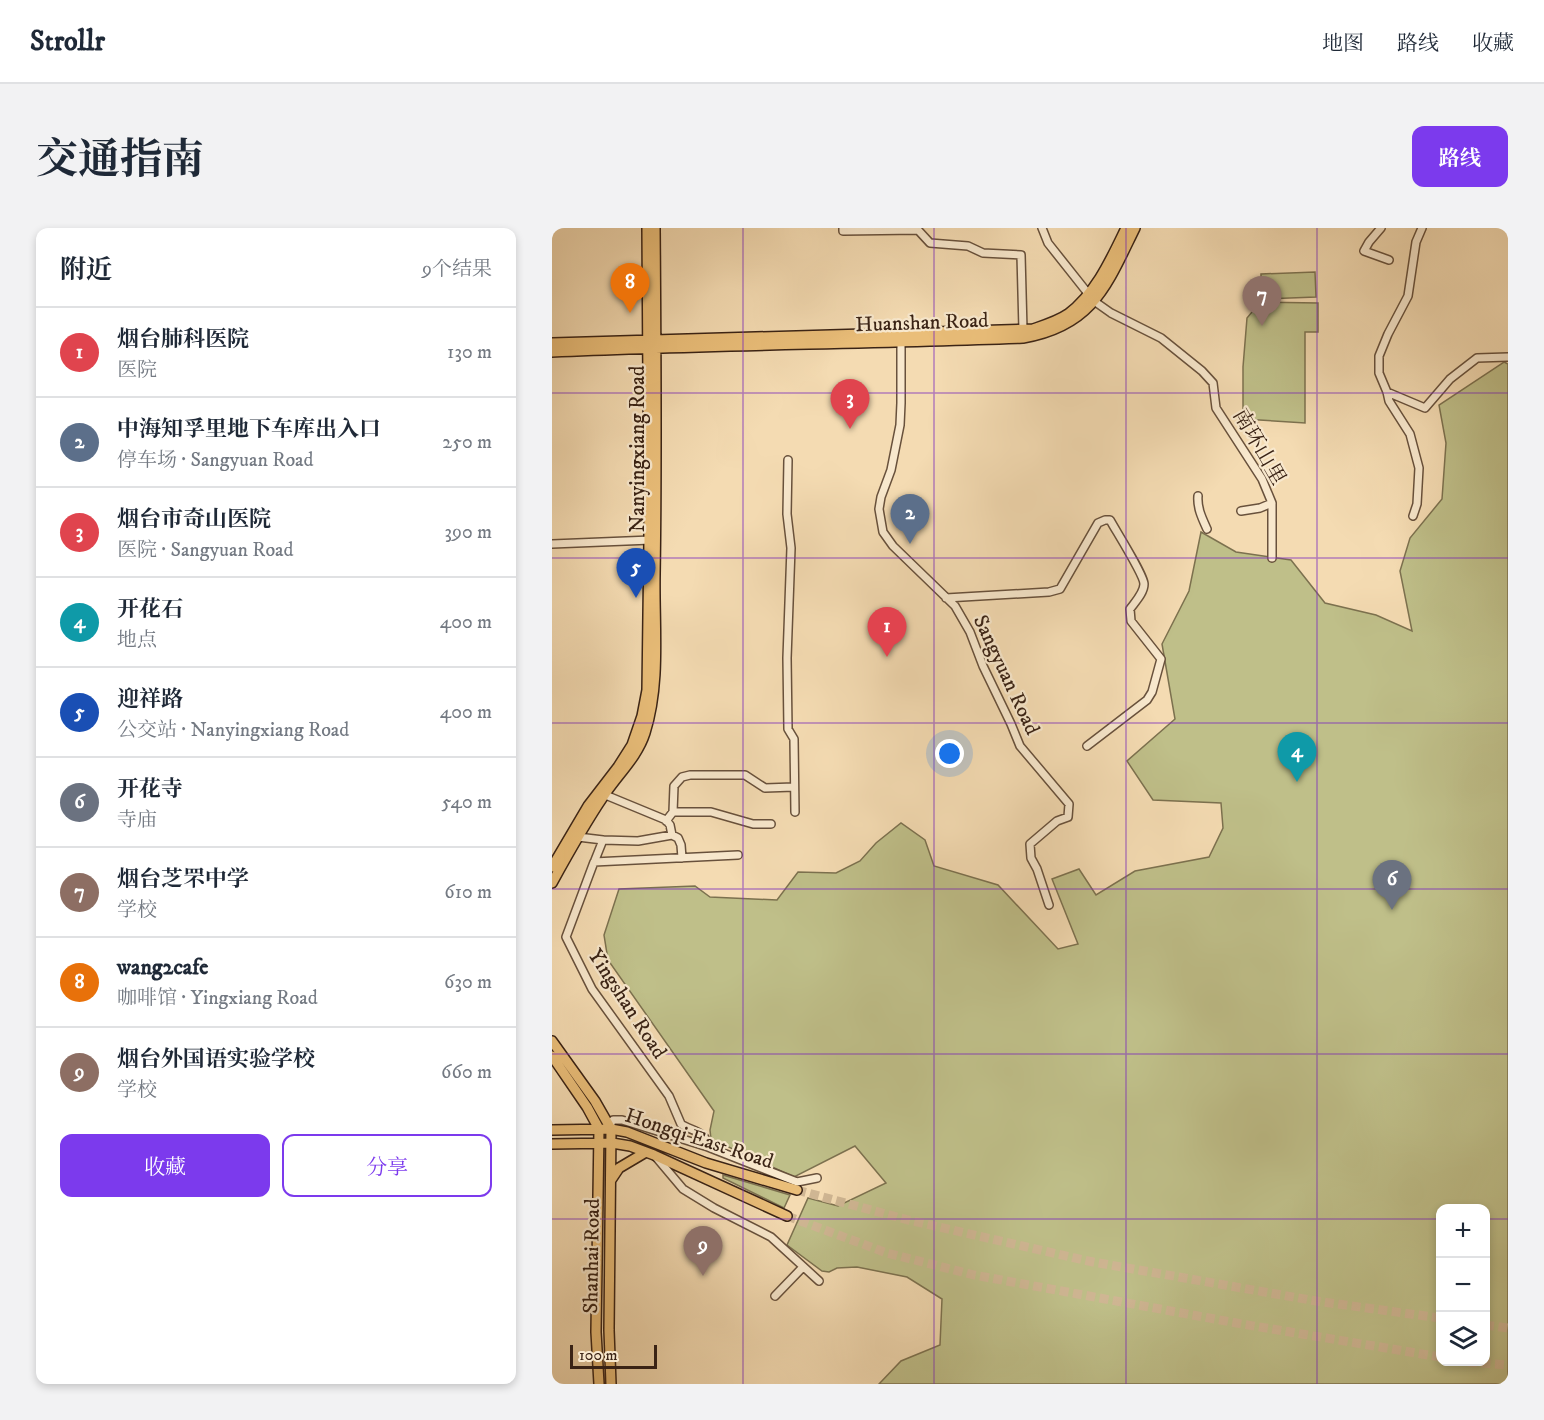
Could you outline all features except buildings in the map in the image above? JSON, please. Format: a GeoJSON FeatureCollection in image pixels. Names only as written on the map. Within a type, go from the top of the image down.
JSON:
{"type":"FeatureCollection","features":[{"type":"Feature","properties":{"kind":"main road"},"geometry":{"type":"LineString","coordinates":[[647,228],[652,344]]}},
{"type":"Feature","properties":{"kind":"main road"},"geometry":{"type":"LineString","coordinates":[[652,344],[655,228]]}},
{"type":"Feature","properties":{"kind":"main road","name":"Huanshan Road"},"geometry":{"type":"LineString","coordinates":[[552,352],[652,344],[1033,329],[1054,322],[1091,297],[1126,228]]}},
{"type":"Feature","properties":{"kind":"main road","name":"Huanshan Road"},"geometry":{"type":"LineString","coordinates":[[552,343],[901,343],[1034,337],[1073,321],[1091,297],[1112,276],[1135,228]]}},
{"type":"Feature","properties":{"kind":"main road","name":"Nanyingxiang Road"},"geometry":{"type":"LineString","coordinates":[[552,882],[601,794],[632,745],[642,716],[647,690],[652,540],[652,344]]}},
{"type":"Feature","properties":{"kind":"main road","name":"Nanyingxiang Road"},"geometry":{"type":"LineString","coordinates":[[552,867],[577,824],[601,794]]}},
{"type":"Feature","properties":{"kind":"main road"},"geometry":{"type":"LineString","coordinates":[[552,1041],[595,1101],[611,1129]]}},
{"type":"Feature","properties":{"kind":"main road"},"geometry":{"type":"LineString","coordinates":[[552,1056],[587,1107],[599,1129]]}},
{"type":"Feature","properties":{"kind":"main road","name":"Shanhai Road"},"geometry":{"type":"LineString","coordinates":[[599,1129],[596,1332],[599,1384]]}},
{"type":"Feature","properties":{"kind":"main road","name":"Hongqi East Road"},"geometry":{"type":"LineString","coordinates":[[552,1130],[611,1129],[632,1133],[705,1163],[797,1190]]}},
{"type":"Feature","properties":{"kind":"main road","name":"Shanhai Road"},"geometry":{"type":"LineString","coordinates":[[611,1129],[609,1330],[611,1384]]}},
{"type":"Feature","properties":{"kind":"main road","name":"Hongqi East Road"},"geometry":{"type":"LineString","coordinates":[[552,1144],[612,1143],[626,1145],[787,1216]]}},
{"type":"Feature","properties":{"kind":"main road"},"geometry":{"type":"LineString","coordinates":[[611,1179],[619,1168],[650,1154]]}},
{"type":"Feature","properties":{"kind":"street"},"geometry":{"type":"LineString","coordinates":[[843,228],[843,231],[918,230],[930,243],[968,246],[983,253],[1021,255],[1023,330]]}},
{"type":"Feature","properties":{"kind":"street","name":"南环山里"},"geometry":{"type":"LineString","coordinates":[[1042,228],[1048,243],[1091,297],[1111,314],[1161,338],[1213,383],[1216,408],[1262,479],[1272,503]]}},
{"type":"Feature","properties":{"kind":"street"},"geometry":{"type":"LineString","coordinates":[[1382,228],[1364,250],[1389,260]]}},
{"type":"Feature","properties":{"kind":"street"},"geometry":{"type":"LineString","coordinates":[[1413,516],[1417,504],[1419,468],[1410,434],[1389,400],[1388,392],[1379,373],[1379,356],[1408,296],[1416,242],[1422,228]]}},
{"type":"Feature","properties":{"kind":"street","name":"Sangyuan Road"},"geometry":{"type":"LineString","coordinates":[[901,343],[900,425],[891,470],[881,497],[880,522],[883,532],[893,546],[955,606],[970,632],[1020,746],[1069,804],[1068,817],[1057,821],[1030,844],[1031,858],[1037,868],[1049,905]]}},
{"type":"Feature","properties":{"kind":"street"},"geometry":{"type":"LineString","coordinates":[[1388,392],[1425,408],[1450,379],[1477,358],[1508,357]]}},
{"type":"Feature","properties":{"kind":"street"},"geometry":{"type":"LineString","coordinates":[[788,460],[788,522],[791,548],[787,669],[788,729],[794,739],[795,812]]}},
{"type":"Feature","properties":{"kind":"street"},"geometry":{"type":"LineString","coordinates":[[1198,496],[1200,512],[1207,529]]}},
{"type":"Feature","properties":{"kind":"street"},"geometry":{"type":"LineString","coordinates":[[1241,511],[1260,508],[1272,503],[1272,558]]}},
{"type":"Feature","properties":{"kind":"street"},"geometry":{"type":"LineString","coordinates":[[946,598],[1049,592],[1060,589],[1098,523],[1110,520],[1144,584],[1141,594],[1130,609],[1131,621],[1161,659],[1152,692],[1147,700],[1087,746]]}},
{"type":"Feature","properties":{"kind":"street"},"geometry":{"type":"LineString","coordinates":[[552,544],[652,540]]}},
{"type":"Feature","properties":{"kind":"street"},"geometry":{"type":"LineString","coordinates":[[666,820],[673,812],[674,786],[682,777],[746,775],[765,788],[794,787]]}},
{"type":"Feature","properties":{"kind":"street"},"geometry":{"type":"LineString","coordinates":[[601,794],[666,820],[670,825],[672,835]]}},
{"type":"Feature","properties":{"kind":"street"},"geometry":{"type":"LineString","coordinates":[[673,812],[711,812],[753,824],[771,824]]}},
{"type":"Feature","properties":{"kind":"street"},"geometry":{"type":"LineString","coordinates":[[578,837],[638,841],[672,835],[678,838],[682,858]]}},
{"type":"Feature","properties":{"kind":"street"},"geometry":{"type":"LineString","coordinates":[[595,860],[603,840]]}},
{"type":"Feature","properties":{"kind":"street","name":"Yingshan Road"},"geometry":{"type":"LineString","coordinates":[[708,1147],[705,1137],[681,1124],[669,1096],[592,988],[566,938],[594,862],[738,855]]}},
{"type":"Feature","properties":{"kind":"street"},"geometry":{"type":"LineString","coordinates":[[611,1129],[613,1120],[622,1120],[708,1147],[796,1182],[817,1178]]}},
{"type":"Feature","properties":{"kind":"street"},"geometry":{"type":"LineString","coordinates":[[650,1154],[683,1189],[714,1208],[771,1237],[819,1281]]}},
{"type":"Feature","properties":{"kind":"street"},"geometry":{"type":"LineString","coordinates":[[775,1296],[803,1267]]}},
{"type":"Feature","properties":{"kind":"green space"},"geometry":{"type":"Polygon","coordinates":[[[1315,272],[1316,297],[1261,299],[1261,274],[1315,272]]]}},
{"type":"Feature","properties":{"kind":"green space"},"geometry":{"type":"Polygon","coordinates":[[[1258,302],[1318,303],[1318,332],[1305,332],[1305,423],[1243,419],[1243,367],[1247,318],[1258,302]]]}},
{"type":"Feature","properties":{"kind":"green space"},"geometry":{"type":"Polygon","coordinates":[[[1504,362],[1508,364],[1508,1384],[879,1384],[901,1361],[940,1345],[942,1299],[907,1277],[857,1267],[822,1271],[787,1245],[808,1198],[838,1206],[886,1183],[855,1146],[794,1177],[711,1139],[710,1130],[714,1111],[608,960],[604,935],[619,889],[695,886],[710,897],[777,900],[798,872],[836,873],[860,861],[876,843],[901,823],[925,840],[934,866],[998,885],[1058,949],[1078,944],[1052,879],[1079,869],[1096,895],[1135,871],[1209,857],[1223,828],[1221,803],[1153,800],[1127,761],[1175,719],[1162,644],[1189,591],[1201,532],[1236,552],[1291,560],[1325,603],[1376,615],[1412,631],[1400,571],[1410,538],[1442,499],[1446,443],[1439,405],[1504,362]]]}},
{"type":"Feature","properties":{"kind":"green space"},"geometry":{"type":"Polygon","coordinates":[[[723,1175],[790,1195],[784,1208],[723,1178],[723,1175]]]}},
{"type":"Feature","properties":{"kind":"tunnel"},"geometry":{"type":"LineString","coordinates":[[797,1190],[908,1220],[1093,1262],[1316,1301],[1436,1317]]}},
{"type":"Feature","properties":{"kind":"tunnel"},"geometry":{"type":"LineString","coordinates":[[787,1216],[887,1253],[974,1275],[1436,1356]]}},
{"type":"Feature","properties":{"kind":"tunnel"},"geometry":{"type":"LineString","coordinates":[[1490,1326],[1508,1328]]}},
{"type":"Feature","properties":{"kind":"tunnel"},"geometry":{"type":"LineString","coordinates":[[1490,1364],[1508,1365]]}},
{"type":"Feature","properties":{"kind":"place","name":"wang2cafe"},"geometry":{"type":"Point","coordinates":[630,313]}},
{"type":"Feature","properties":{"kind":"place","name":"烟台芝罘中学"},"geometry":{"type":"Point","coordinates":[1262,326]}},
{"type":"Feature","properties":{"kind":"place","name":"烟台市奇山医院"},"geometry":{"type":"Point","coordinates":[850,429]}},
{"type":"Feature","properties":{"kind":"place","name":"中海知孚里地下车库出入口"},"geometry":{"type":"Point","coordinates":[910,544]}},
{"type":"Feature","properties":{"kind":"place","name":"迎祥路"},"geometry":{"type":"Point","coordinates":[636,598]}},
{"type":"Feature","properties":{"kind":"place","name":"烟台肺科医院"},"geometry":{"type":"Point","coordinates":[887,657]}},
{"type":"Feature","properties":{"kind":"place","name":"开花石"},"geometry":{"type":"Point","coordinates":[1297,782]}},
{"type":"Feature","properties":{"kind":"place","name":"开花寺"},"geometry":{"type":"Point","coordinates":[1392,910]}},
{"type":"Feature","properties":{"kind":"place","name":"烟台外国语实验学校"},"geometry":{"type":"Point","coordinates":[703,1276]}}]}
